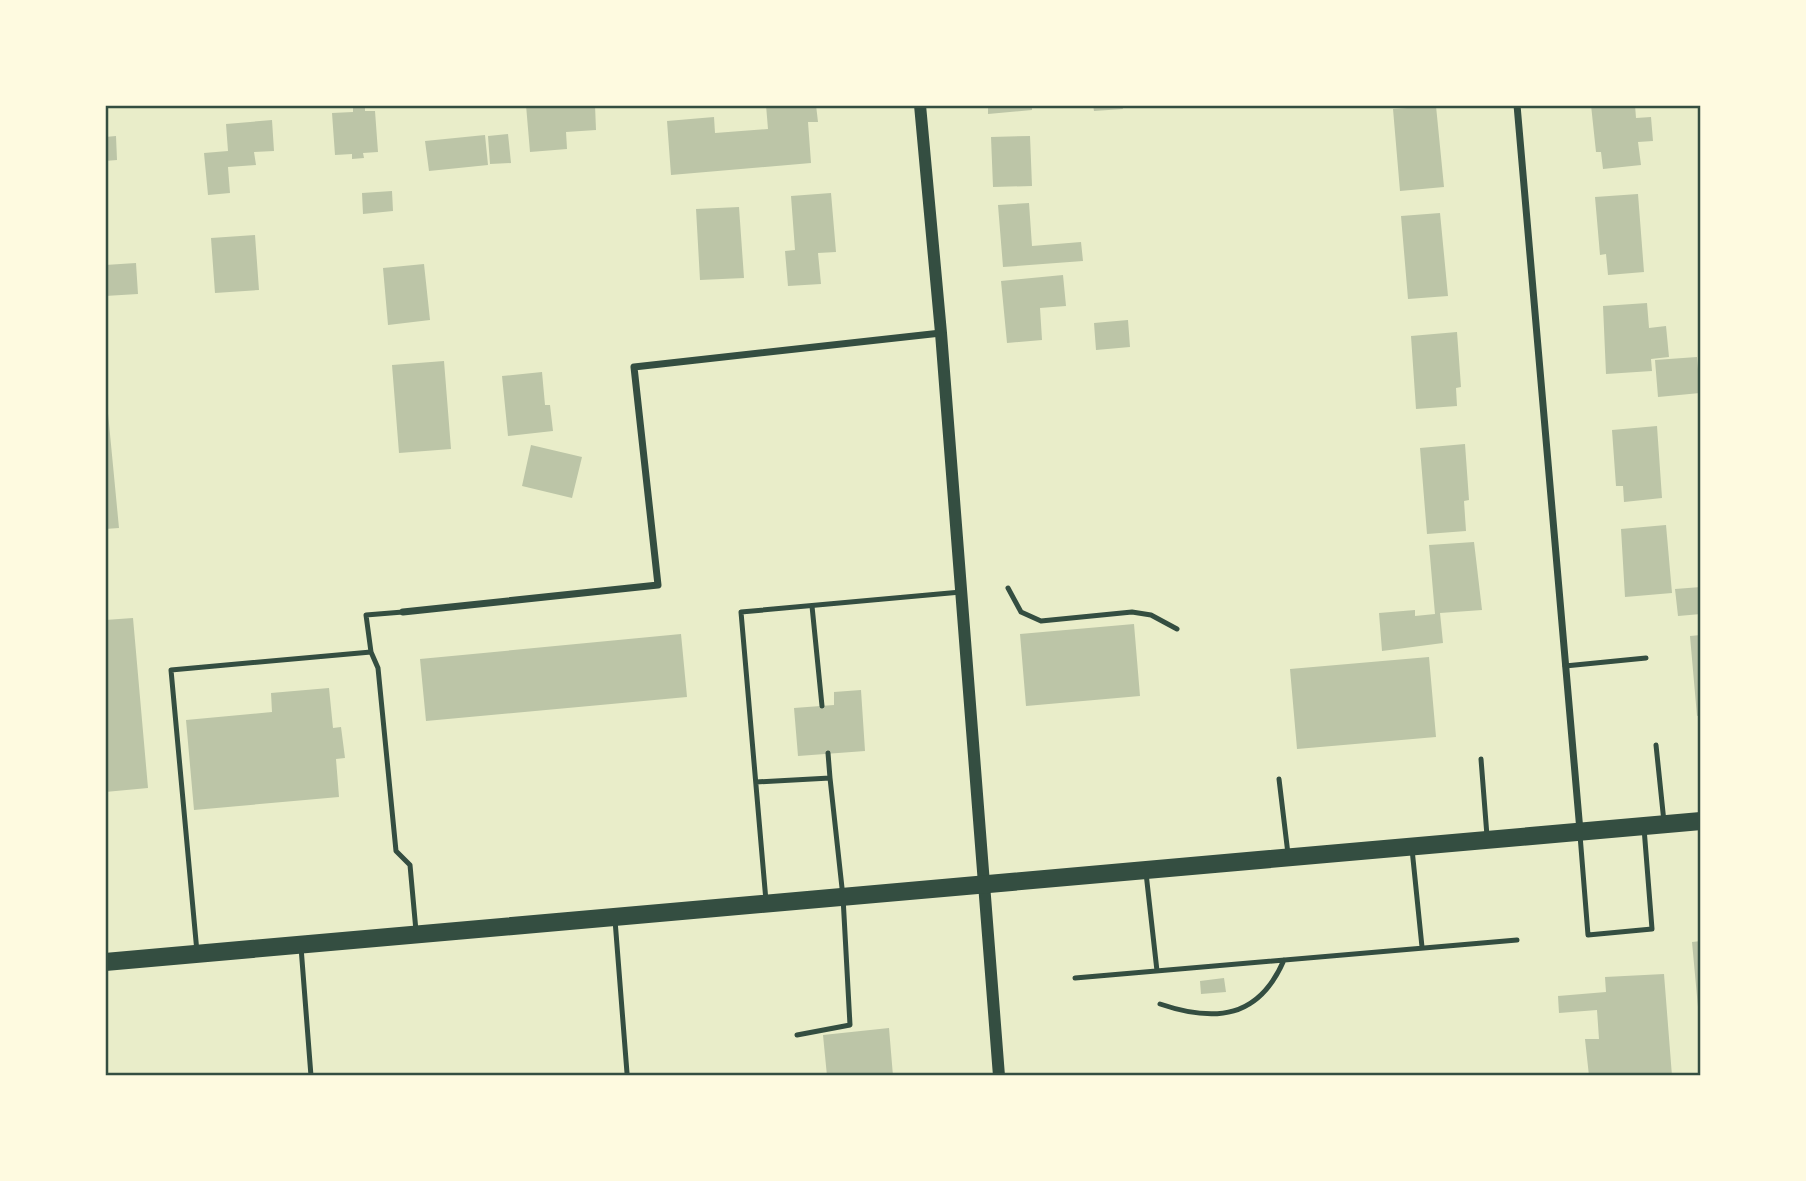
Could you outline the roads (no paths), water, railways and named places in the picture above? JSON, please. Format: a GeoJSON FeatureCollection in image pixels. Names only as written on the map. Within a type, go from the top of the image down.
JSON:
{"type":"FeatureCollection","features":[{"type":"Feature","properties":{"kind":"main road"},"geometry":{"type":"LineString","coordinates":[[105,961],[1701,821]]}},
{"type":"Feature","properties":{"kind":"street"},"geometry":{"type":"LineString","coordinates":[[920,105],[941,333],[999,1076]]}},
{"type":"Feature","properties":{"kind":"street"},"geometry":{"type":"LineString","coordinates":[[1517,105],[1580,831]]}},
{"type":"Feature","properties":{"kind":"street"},"geometry":{"type":"LineString","coordinates":[[403,612],[658,585],[634,367],[941,333]]}},
{"type":"Feature","properties":{"kind":"lane"},"geometry":{"type":"LineString","coordinates":[[1008,588],[1021,612],[1041,621],[1132,612],[1151,615],[1177,629]]}},
{"type":"Feature","properties":{"kind":"lane"},"geometry":{"type":"LineString","coordinates":[[766,904],[741,612],[961,592]]}},
{"type":"Feature","properties":{"kind":"lane"},"geometry":{"type":"LineString","coordinates":[[812,606],[822,706]]}},
{"type":"Feature","properties":{"kind":"lane"},"geometry":{"type":"LineString","coordinates":[[403,612],[366,615],[371,652],[378,668],[396,851],[410,865],[416,934]]}},
{"type":"Feature","properties":{"kind":"lane"},"geometry":{"type":"LineString","coordinates":[[197,954],[172,670],[371,652]]}},
{"type":"Feature","properties":{"kind":"lane"},"geometry":{"type":"LineString","coordinates":[[1565,666],[1646,658]]}},
{"type":"Feature","properties":{"kind":"lane"},"geometry":{"type":"LineString","coordinates":[[1656,745],[1665,825]]}},
{"type":"Feature","properties":{"kind":"lane"},"geometry":{"type":"LineString","coordinates":[[797,1035],[850,1025],[843,897],[828,753]]}},
{"type":"Feature","properties":{"kind":"lane"},"geometry":{"type":"LineString","coordinates":[[1481,760],[1488,839]]}},
{"type":"Feature","properties":{"kind":"lane"},"geometry":{"type":"LineString","coordinates":[[756,782],[830,778]]}},
{"type":"Feature","properties":{"kind":"lane"},"geometry":{"type":"LineString","coordinates":[[1279,779],[1288,858]]}},
{"type":"Feature","properties":{"kind":"lane"},"geometry":{"type":"LineString","coordinates":[[1580,831],[1588,935],[1652,929],[1644,826]]}},
{"type":"Feature","properties":{"kind":"lane"},"geometry":{"type":"LineString","coordinates":[[1412,846],[1422,947]]}},
{"type":"Feature","properties":{"kind":"lane"},"geometry":{"type":"LineString","coordinates":[[1146,870],[1157,971]]}},
{"type":"Feature","properties":{"kind":"lane"},"geometry":{"type":"LineString","coordinates":[[615,917],[627,1073]]}},
{"type":"Feature","properties":{"kind":"lane"},"geometry":{"type":"LineString","coordinates":[[1075,978],[1517,940]]}},
{"type":"Feature","properties":{"kind":"lane"},"geometry":{"type":"LineString","coordinates":[[300,944],[312,1076]]}},
{"type":"Feature","properties":{"kind":"lane"},"geometry":{"type":"LineString","coordinates":[[1160,1004],[1181,1011],[1208,1015],[1248,1007],[1270,988],[1284,960]]}}]}
